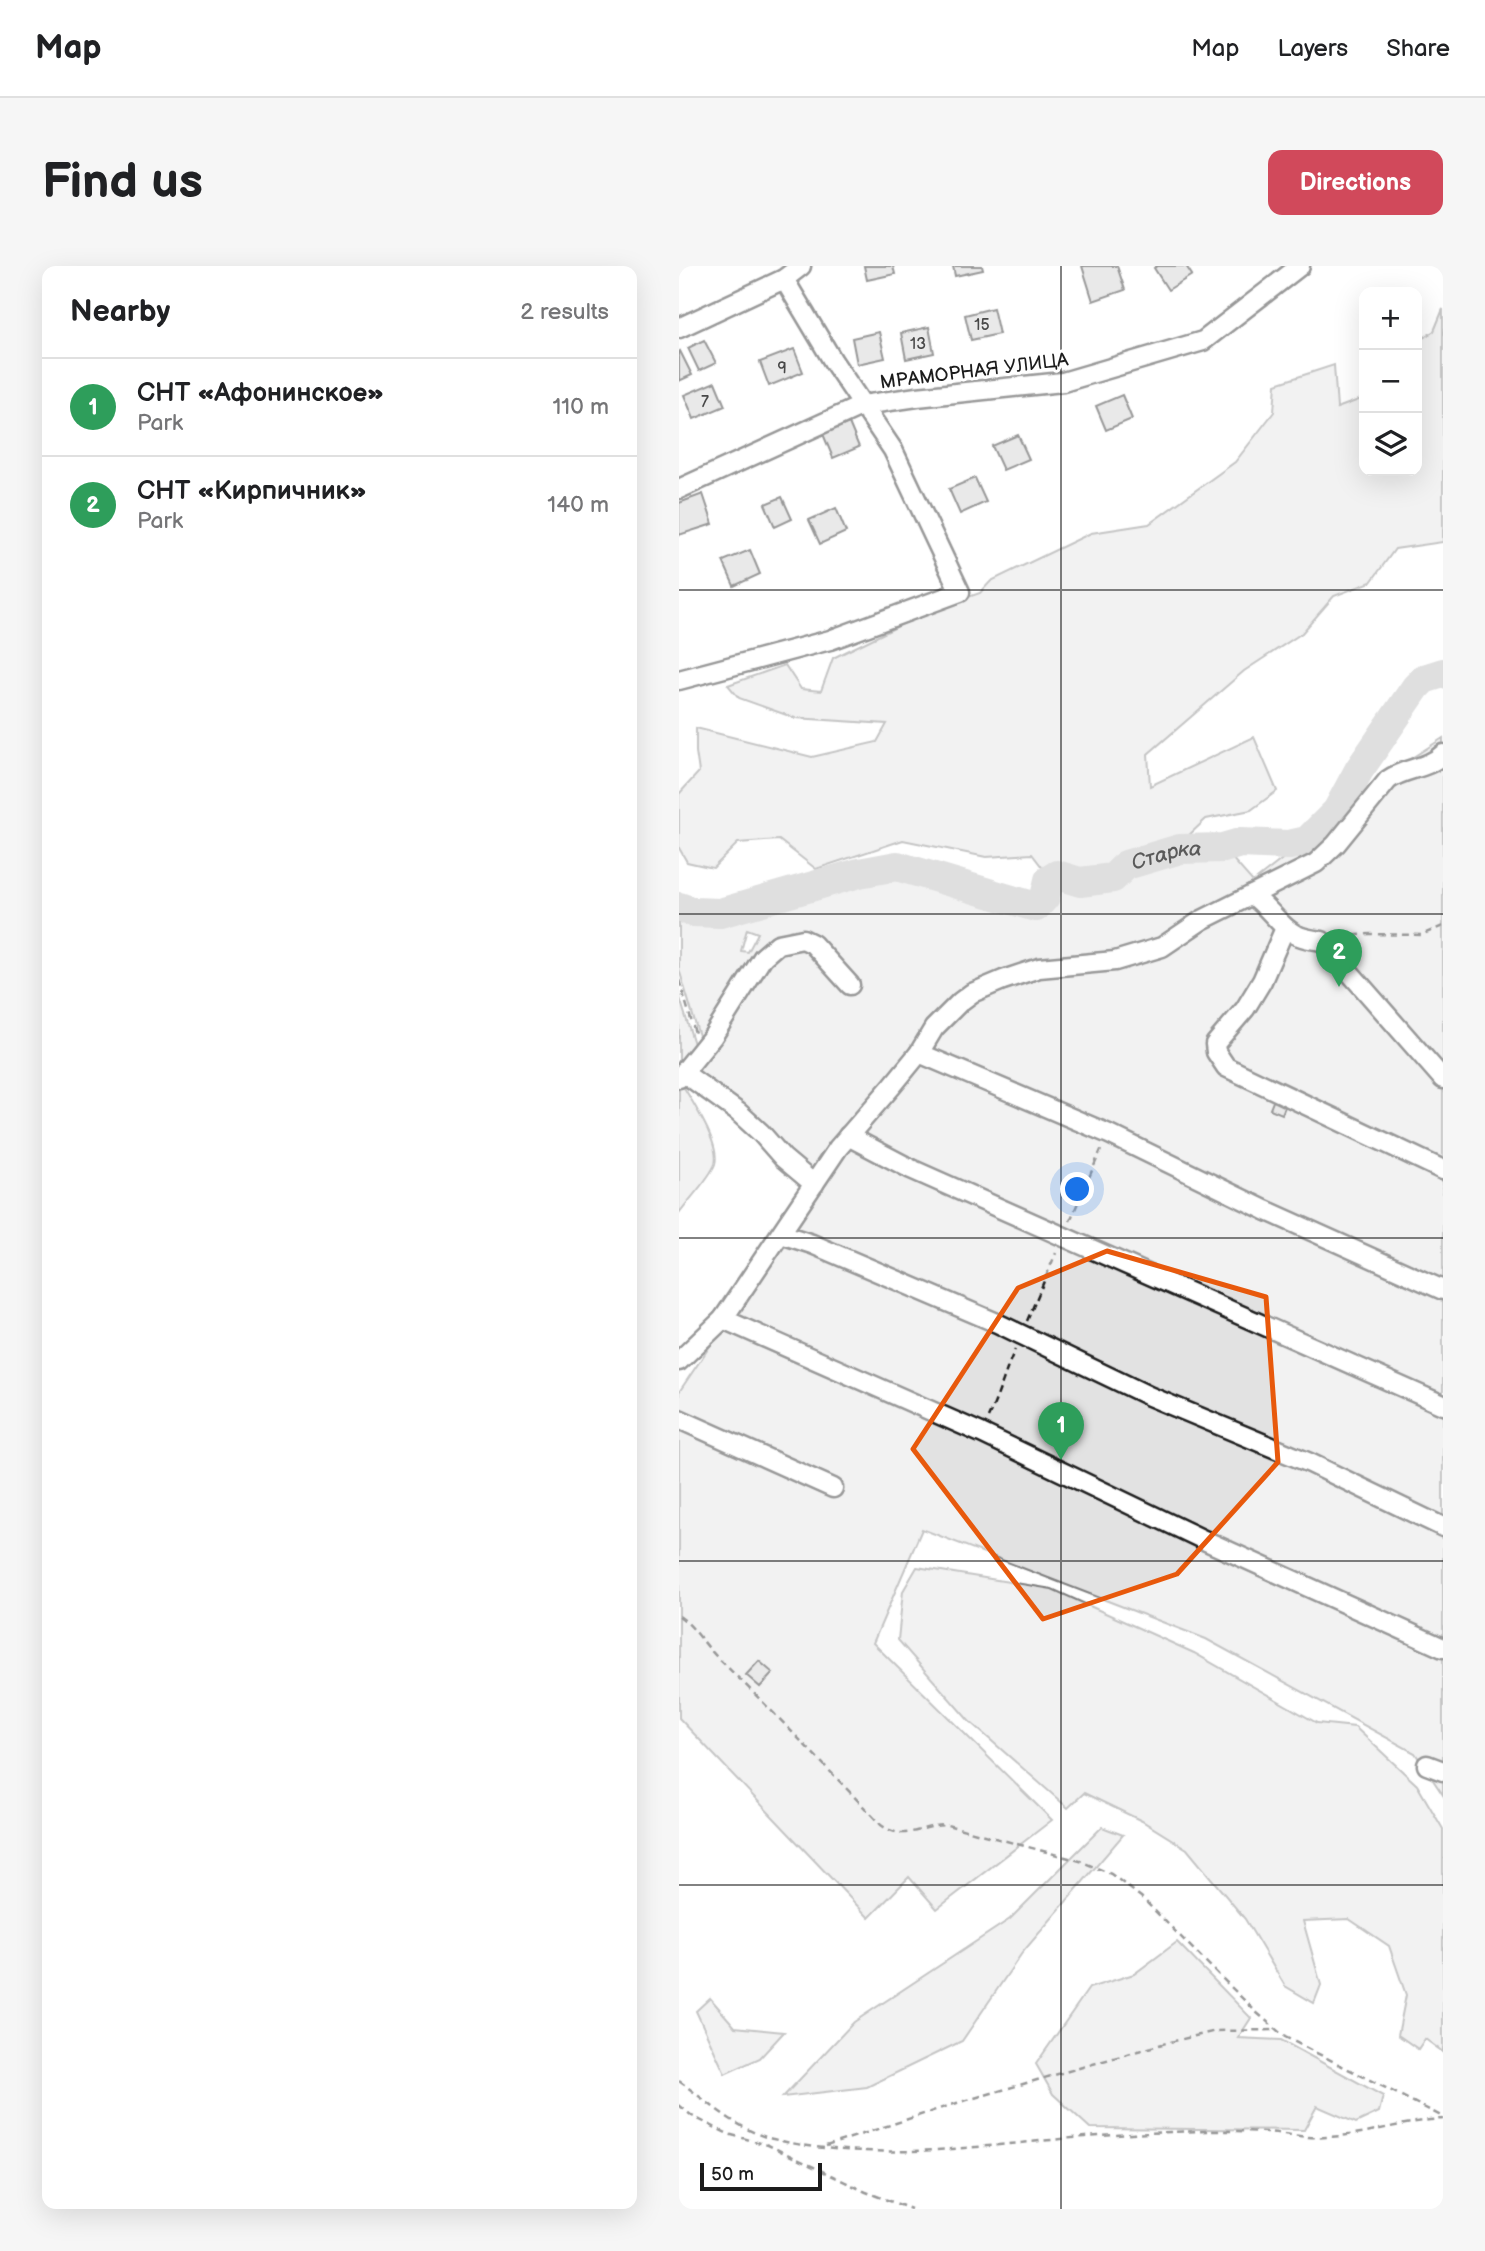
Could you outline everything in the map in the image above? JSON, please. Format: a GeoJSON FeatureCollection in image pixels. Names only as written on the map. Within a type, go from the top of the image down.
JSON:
{"type":"FeatureCollection","features":[{"type":"Feature","properties":{"kind":"street"},"geometry":{"type":"LineString","coordinates":[[679,328],[784,279],[801,266]]}},
{"type":"Feature","properties":{"kind":"street","name":"МРАМОРНАЯ УЛИЦА"},"geometry":{"type":"LineString","coordinates":[[679,489],[863,405],[1063,382],[1203,341],[1300,266]]}},
{"type":"Feature","properties":{"kind":"street"},"geometry":{"type":"LineString","coordinates":[[679,680],[830,640],[960,592],[893,450],[832,361],[784,279]]}},
{"type":"Feature","properties":{"kind":"street"},"geometry":{"type":"LineString","coordinates":[[679,1361],[723,1319],[848,1136],[919,1053],[941,1021],[960,1002],[972,993],[1039,968],[1115,961],[1153,951],[1202,920],[1316,863],[1336,844],[1393,775],[1429,765],[1443,754]]}},
{"type":"Feature","properties":{"kind":"street"},"geometry":{"type":"LineString","coordinates":[[1252,895],[1267,906],[1285,928],[1300,936],[1322,941],[1443,1079]]}},
{"type":"Feature","properties":{"kind":"street"},"geometry":{"type":"LineString","coordinates":[[1285,928],[1245,1009],[1215,1044],[1219,1058],[1226,1067],[1443,1170]]}},
{"type":"Feature","properties":{"kind":"street"},"geometry":{"type":"LineString","coordinates":[[814,1184],[783,1158],[738,1112],[682,1075],[701,1053],[763,957],[778,944],[803,939],[813,944],[850,985]]}},
{"type":"Feature","properties":{"kind":"street"},"geometry":{"type":"LineString","coordinates":[[919,1053],[1109,1134],[1265,1210],[1443,1290]]}},
{"type":"Feature","properties":{"kind":"street"},"geometry":{"type":"LineString","coordinates":[[848,1136],[911,1169],[1443,1405]]}},
{"type":"Feature","properties":{"kind":"street"},"geometry":{"type":"LineString","coordinates":[[781,1234],[813,1244],[1021,1335],[1149,1396],[1310,1463],[1443,1527]]}},
{"type":"Feature","properties":{"kind":"street"},"geometry":{"type":"LineString","coordinates":[[723,1319],[981,1433],[1204,1540],[1443,1648]]}},
{"type":"Feature","properties":{"kind":"street"},"geometry":{"type":"LineString","coordinates":[[679,1419],[833,1488]]}},
{"type":"Feature","properties":{"kind":"path"},"geometry":{"type":"LineString","coordinates":[[1322,941],[1340,936],[1370,934],[1421,935],[1443,926]]}},
{"type":"Feature","properties":{"kind":"path"},"geometry":{"type":"LineString","coordinates":[[679,980],[701,1053]]}},
{"type":"Feature","properties":{"kind":"path"},"geometry":{"type":"LineString","coordinates":[[981,1433],[1063,1236],[1109,1134]]}},
{"type":"Feature","properties":{"kind":"path"},"geometry":{"type":"LineString","coordinates":[[679,1616],[687,1621],[711,1652],[890,1832],[905,1835],[932,1825],[947,1825],[1080,1861],[1111,1874],[1141,1897],[1276,2030],[1296,2044],[1443,2118]]}},
{"type":"Feature","properties":{"kind":"path"},"geometry":{"type":"LineString","coordinates":[[823,2147],[957,2103],[1165,2043],[1216,2031],[1276,2030]]}},
{"type":"Feature","properties":{"kind":"path"},"geometry":{"type":"LineString","coordinates":[[679,2081],[739,2124],[771,2139],[823,2147],[892,2152],[976,2149],[1082,2137],[1178,2131],[1265,2132],[1325,2138],[1443,2118]]}},
{"type":"Feature","properties":{"kind":"path"},"geometry":{"type":"LineString","coordinates":[[679,2105],[692,2116],[728,2134],[768,2145],[866,2192],[911,2209]]}},
{"type":"Feature","properties":{"kind":"path"},"geometry":{"type":"LineString","coordinates":[[768,2145],[771,2139]]}},
{"type":"Feature","properties":{"kind":"highlighted area"},"geometry":{"type":"Polygon","coordinates":[[[1107,1251],[1266,1297],[1278,1462],[1177,1574],[1043,1619],[913,1449],[1018,1288],[1107,1251]]]}},
{"type":"Feature","properties":{"kind":"shaded area"},"geometry":{"type":"Polygon","coordinates":[[[1443,309],[1443,542],[1395,549],[1371,582],[1334,596],[1302,633],[1244,671],[1148,754],[1150,786],[1254,737],[1277,791],[1251,810],[1206,819],[1186,838],[1120,857],[1113,870],[1080,872],[1042,867],[1032,854],[986,857],[903,840],[816,869],[779,840],[738,843],[713,868],[687,862],[679,848],[679,794],[699,772],[696,728],[812,757],[877,742],[887,724],[795,718],[739,698],[728,685],[785,665],[801,689],[821,691],[833,658],[929,611],[980,593],[991,581],[1091,533],[1149,524],[1235,462],[1274,412],[1276,384],[1334,365],[1337,408],[1359,400],[1359,476],[1422,476],[1422,339],[1434,331],[1443,309]]]}},
{"type":"Feature","properties":{"kind":"shaded area"},"geometry":{"type":"Polygon","coordinates":[[[1443,738],[1443,1795],[1415,1753],[1206,1639],[922,1529],[873,1643],[1052,1820],[937,1909],[909,1877],[869,1918],[679,1718],[679,1392],[820,1183],[679,1068],[679,995],[694,1044],[699,1036],[679,969],[679,911],[719,920],[773,905],[777,897],[859,873],[897,866],[1036,907],[1045,897],[1049,880],[1057,875],[1080,882],[1113,878],[1126,865],[1180,849],[1223,848],[1253,882],[1410,759],[1443,738]],[[747,929],[741,951],[748,952],[758,933],[747,929]]]}},
{"type":"Feature","properties":{"kind":"shaded area"},"geometry":{"type":"Polygon","coordinates":[[[679,1079],[703,1120],[716,1155],[709,1176],[679,1213],[679,1079]]]}},
{"type":"Feature","properties":{"kind":"shaded area"},"geometry":{"type":"Polygon","coordinates":[[[917,1567],[1052,1589],[1194,1653],[1317,1723],[1355,1727],[1417,1785],[1443,1829],[1443,2052],[1425,2039],[1418,2049],[1398,2035],[1406,1995],[1389,1946],[1349,1919],[1303,1921],[1321,1985],[1314,2003],[1285,1986],[1245,1919],[1187,1849],[1142,1821],[1084,1793],[1068,1808],[969,1721],[898,1640],[903,1591],[917,1567]]]}},
{"type":"Feature","properties":{"kind":"shaded area"},"geometry":{"type":"Polygon","coordinates":[[[1102,1827],[1123,1835],[1022,1953],[962,2041],[867,2087],[783,2097],[854,2022],[1010,1919],[1102,1827]]]}},
{"type":"Feature","properties":{"kind":"shaded area"},"geometry":{"type":"Polygon","coordinates":[[[1177,1942],[1251,2018],[1238,2038],[1281,2040],[1383,2096],[1379,2112],[1356,2123],[1317,2106],[1304,2130],[1090,2128],[1053,2094],[1036,2064],[1089,1988],[1134,1974],[1177,1942]]]}},
{"type":"Feature","properties":{"kind":"shaded area"},"geometry":{"type":"Polygon","coordinates":[[[710,1998],[735,2027],[784,2032],[760,2058],[725,2074],[696,2011],[710,1998]]]}},
{"type":"Feature","properties":{"kind":"building"},"geometry":{"type":"Polygon","coordinates":[[[864,266],[893,266],[895,274],[867,280],[864,266]]]}},
{"type":"Feature","properties":{"kind":"building"},"geometry":{"type":"Polygon","coordinates":[[[953,266],[982,266],[983,270],[955,276],[953,266]]]}},
{"type":"Feature","properties":{"kind":"building"},"geometry":{"type":"Polygon","coordinates":[[[1082,266],[1117,266],[1125,290],[1093,301],[1082,266]]]}},
{"type":"Feature","properties":{"kind":"building"},"geometry":{"type":"Polygon","coordinates":[[[1186,266],[1192,275],[1168,290],[1154,268],[1186,266]]]}},
{"type":"Feature","properties":{"kind":"building"},"geometry":{"type":"Polygon","coordinates":[[[993,308],[999,334],[971,340],[965,315],[993,308]]]}},
{"type":"Feature","properties":{"kind":"building"},"geometry":{"type":"Polygon","coordinates":[[[929,327],[934,353],[906,359],[901,333],[929,327]]]}},
{"type":"Feature","properties":{"kind":"building"},"geometry":{"type":"Polygon","coordinates":[[[879,332],[885,358],[857,364],[852,338],[879,332]]]}},
{"type":"Feature","properties":{"kind":"building"},"geometry":{"type":"Polygon","coordinates":[[[704,340],[716,363],[699,371],[688,348],[704,340]]]}},
{"type":"Feature","properties":{"kind":"building"},"geometry":{"type":"Polygon","coordinates":[[[794,349],[803,372],[769,386],[760,362],[794,349]]]}},
{"type":"Feature","properties":{"kind":"building"},"geometry":{"type":"Polygon","coordinates":[[[679,352],[692,375],[679,381],[679,352]]]}},
{"type":"Feature","properties":{"kind":"building"},"geometry":{"type":"Polygon","coordinates":[[[715,382],[725,406],[694,419],[684,395],[715,382]]]}},
{"type":"Feature","properties":{"kind":"building"},"geometry":{"type":"Polygon","coordinates":[[[1122,395],[1132,419],[1106,430],[1096,406],[1122,395]]]}},
{"type":"Feature","properties":{"kind":"building"},"geometry":{"type":"Polygon","coordinates":[[[849,423],[859,447],[833,458],[823,434],[849,423]]]}},
{"type":"Feature","properties":{"kind":"building"},"geometry":{"type":"Polygon","coordinates":[[[1018,435],[1029,459],[1003,470],[992,446],[1018,435]]]}},
{"type":"Feature","properties":{"kind":"building"},"geometry":{"type":"Polygon","coordinates":[[[975,478],[986,502],[960,514],[949,489],[975,478]]]}},
{"type":"Feature","properties":{"kind":"building"},"geometry":{"type":"Polygon","coordinates":[[[703,494],[713,524],[679,535],[679,503],[703,494]]]}},
{"type":"Feature","properties":{"kind":"building"},"geometry":{"type":"Polygon","coordinates":[[[782,497],[792,519],[775,527],[765,504],[782,497]]]}},
{"type":"Feature","properties":{"kind":"building"},"geometry":{"type":"Polygon","coordinates":[[[836,508],[846,532],[820,544],[809,520],[836,508]]]}},
{"type":"Feature","properties":{"kind":"building"},"geometry":{"type":"Polygon","coordinates":[[[750,550],[760,574],[734,586],[723,561],[750,550]]]}},
{"type":"Feature","properties":{"kind":"building"},"geometry":{"type":"Polygon","coordinates":[[[1274,1099],[1286,1104],[1282,1114],[1270,1109],[1274,1099]]]}},
{"type":"Feature","properties":{"kind":"building"},"geometry":{"type":"Polygon","coordinates":[[[759,1661],[773,1673],[760,1687],[746,1675],[759,1661]]]}},
{"type":"Feature","properties":{"kind":"waterway","name":"Старка"},"geometry":{"type":"LineString","coordinates":[[679,907],[693,912],[720,913],[859,873],[897,866],[1036,907],[1045,897],[1049,880],[1057,875],[1080,882],[1113,878],[1126,865],[1180,849],[1223,848],[1240,843],[1289,845],[1307,841],[1337,811],[1359,770],[1416,687],[1424,679],[1443,673]]}},
{"type":"Feature","properties":{"kind":"place","name":"СНТ «Кирпичник»"},"geometry":{"type":"Point","coordinates":[1339,987]}},
{"type":"Feature","properties":{"kind":"place","name":"СНТ «Афонинское»"},"geometry":{"type":"Point","coordinates":[1061,1460]}}]}
